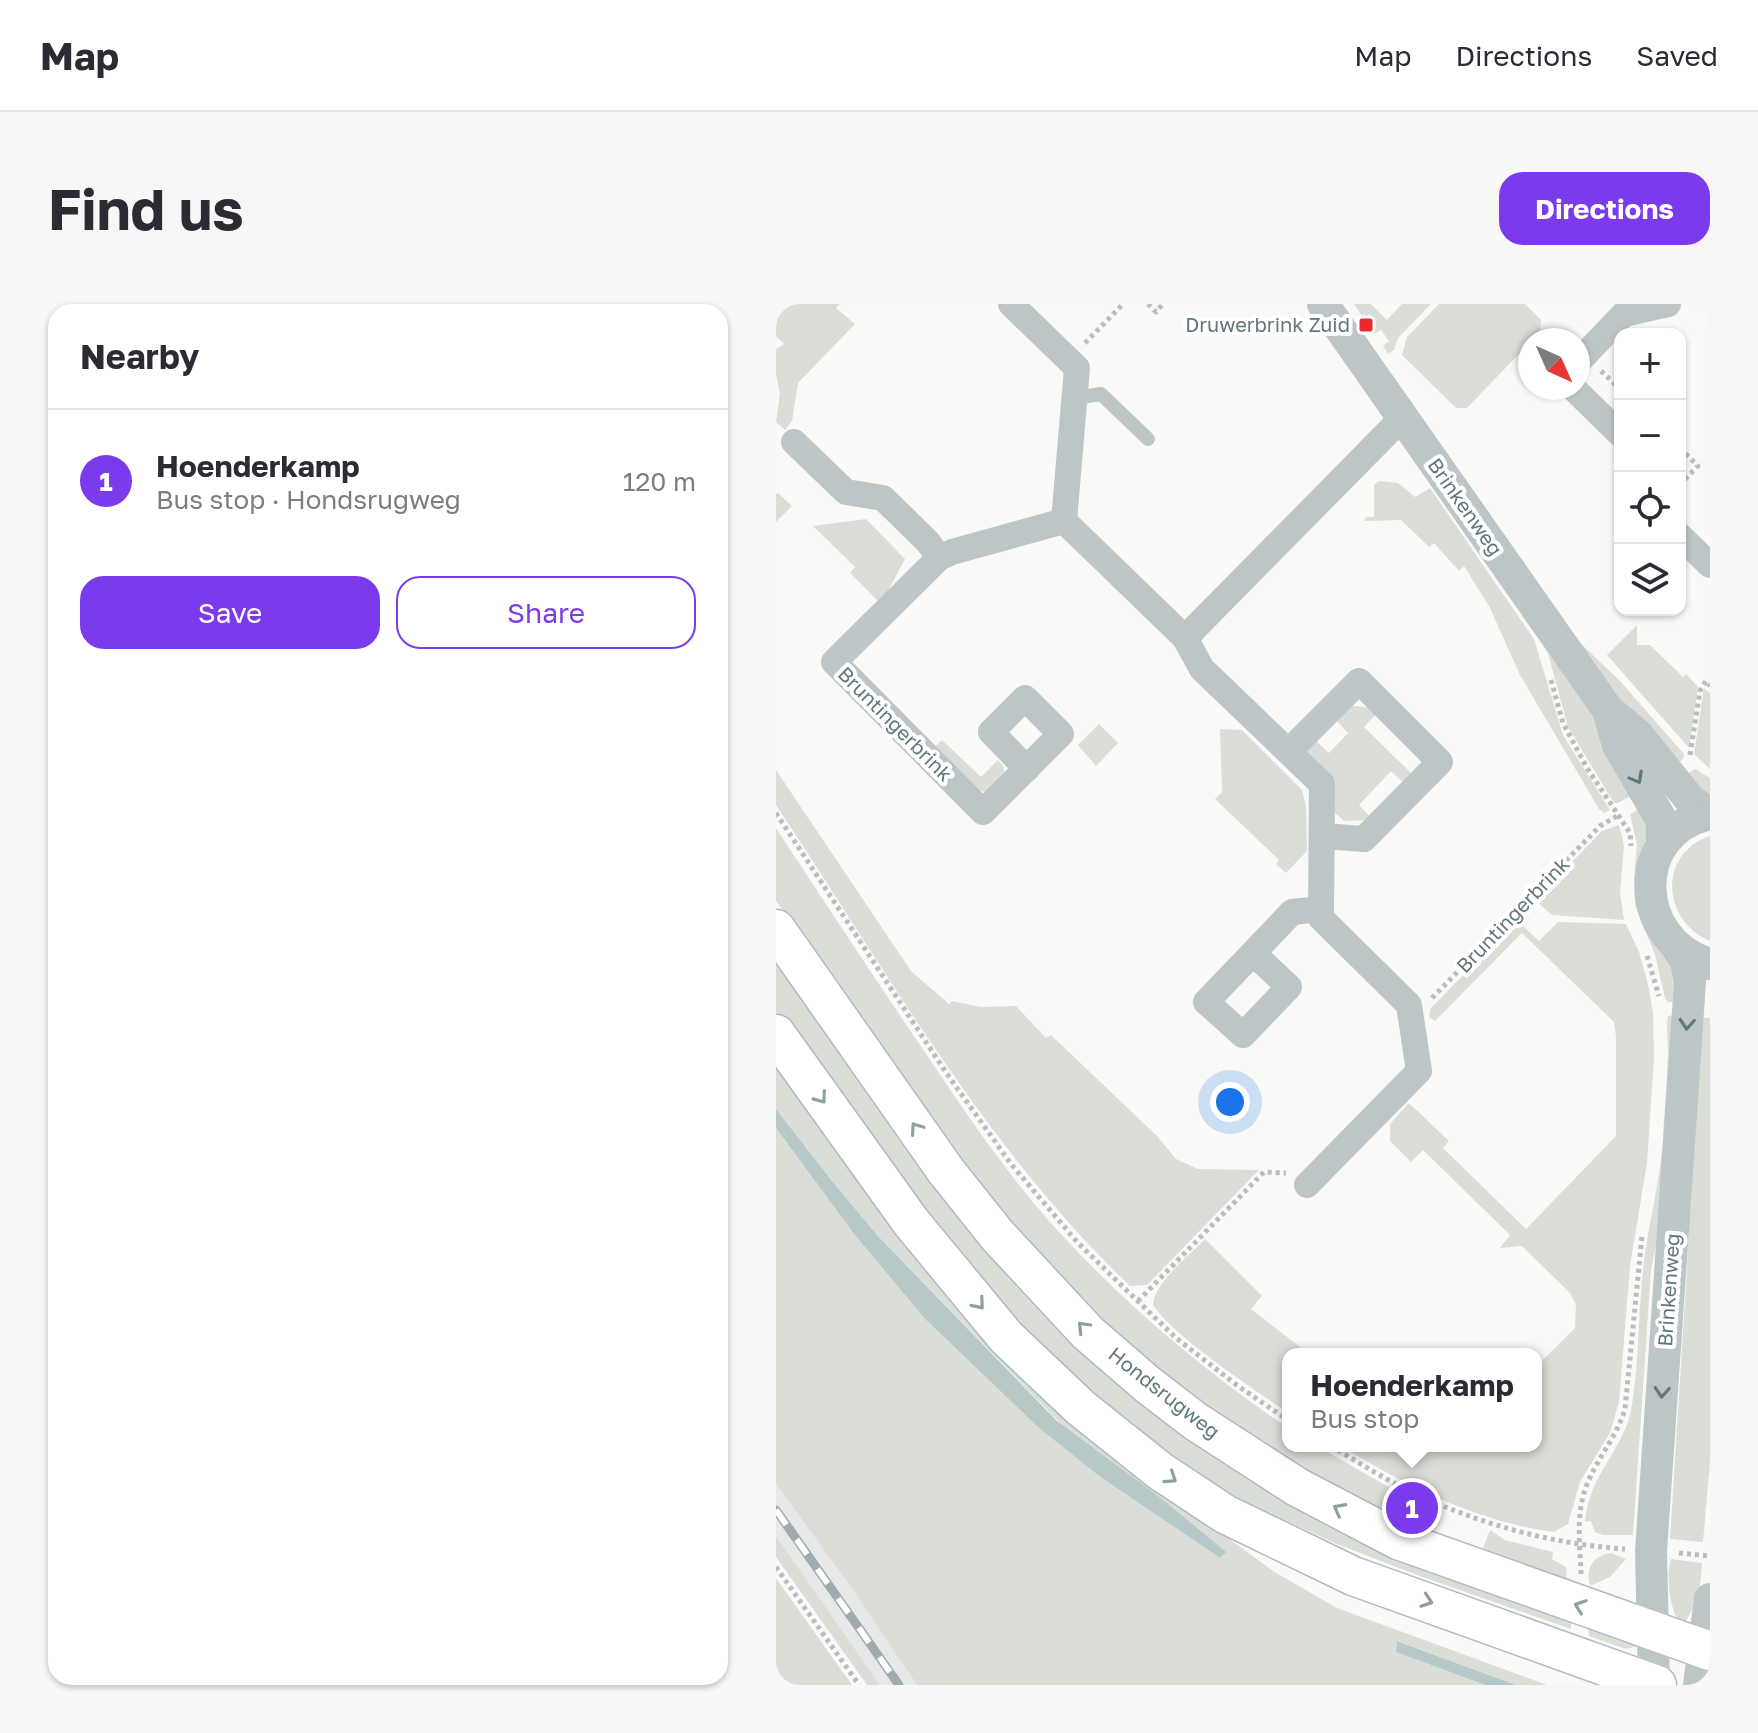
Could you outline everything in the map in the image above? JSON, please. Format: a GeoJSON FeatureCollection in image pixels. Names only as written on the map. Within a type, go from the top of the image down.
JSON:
{"type":"FeatureCollection","features":[{"type":"Feature","properties":{"kind":"main road","name":"Hondsrugweg"},"geometry":{"type":"LineString","coordinates":[[776,929],[946,1171],[997,1235],[1088,1333],[1147,1384],[1195,1421],[1297,1487],[1398,1540],[1653,1633],[1704,1662]]}},
{"type":"Feature","properties":{"kind":"main road"},"geometry":{"type":"LineString","coordinates":[[776,1034],[911,1222],[1006,1337],[1081,1408],[1160,1471],[1225,1514],[1353,1576],[1655,1685]]}},
{"type":"Feature","properties":{"kind":"street"},"geometry":{"type":"LineString","coordinates":[[1011,304],[1077,368],[1064,521],[1185,638],[1202,669],[1322,784],[1321,918],[1409,1005],[1419,1071],[1313,1179]]}},
{"type":"Feature","properties":{"kind":"street","name":"Brinkenweg"},"geometry":{"type":"LineString","coordinates":[[1323,304],[1608,710],[1637,734],[1691,801],[1710,814]]}},
{"type":"Feature","properties":{"kind":"street"},"geometry":{"type":"LineString","coordinates":[[1590,349],[1624,314],[1668,304]]}},
{"type":"Feature","properties":{"kind":"street"},"geometry":{"type":"LineString","coordinates":[[1585,400],[1614,428]]}},
{"type":"Feature","properties":{"kind":"street"},"geometry":{"type":"LineString","coordinates":[[1185,638],[1403,417]]}},
{"type":"Feature","properties":{"kind":"street"},"geometry":{"type":"LineString","coordinates":[[794,442],[846,492],[883,498],[928,542],[939,558]]}},
{"type":"Feature","properties":{"kind":"street","name":"Bruntingerbrink"},"geometry":{"type":"LineString","coordinates":[[1027,769],[983,812],[834,662],[939,558],[1064,521]]}},
{"type":"Feature","properties":{"kind":"street"},"geometry":{"type":"LineString","coordinates":[[1686,542],[1710,565]]}},
{"type":"Feature","properties":{"kind":"street"},"geometry":{"type":"LineString","coordinates":[[1289,751],[1359,681],[1440,762],[1364,839],[1323,836]]}},
{"type":"Feature","properties":{"kind":"street","name":"Brinkenweg"},"geometry":{"type":"LineString","coordinates":[[1608,710],[1618,745],[1662,821],[1646,846],[1651,899],[1658,921],[1686,961],[1690,982],[1651,1551],[1655,1685]]}},
{"type":"Feature","properties":{"kind":"street"},"geometry":{"type":"LineString","coordinates":[[1646,846],[1684,824],[1710,814]]}},
{"type":"Feature","properties":{"kind":"street"},"geometry":{"type":"LineString","coordinates":[[1253,953],[1292,912],[1321,909]]}},
{"type":"Feature","properties":{"kind":"street"},"geometry":{"type":"LineString","coordinates":[[1678,949],[1710,964]]}},
{"type":"Feature","properties":{"kind":"street"},"geometry":{"type":"LineString","coordinates":[[1704,1662],[1710,1599]]}},
{"type":"Feature","properties":{"kind":"lane"},"geometry":{"type":"LineString","coordinates":[[1075,398],[1101,394],[1148,439]]}},
{"type":"Feature","properties":{"kind":"path"},"geometry":{"type":"LineString","coordinates":[[1069,360],[1123,304]]}},
{"type":"Feature","properties":{"kind":"path"},"geometry":{"type":"LineString","coordinates":[[1148,304],[1156,312],[1163,304]]}},
{"type":"Feature","properties":{"kind":"path"},"geometry":{"type":"LineString","coordinates":[[1686,454],[1698,466],[1686,478]]}},
{"type":"Feature","properties":{"kind":"path"},"geometry":{"type":"LineString","coordinates":[[1549,671],[1563,723],[1572,742],[1630,833],[1646,846]]}},
{"type":"Feature","properties":{"kind":"path"},"geometry":{"type":"LineString","coordinates":[[1689,756],[1700,691],[1709,681]]}},
{"type":"Feature","properties":{"kind":"path"},"geometry":{"type":"LineString","coordinates":[[776,813],[945,1071],[1011,1164],[1078,1243],[1188,1348],[1282,1416]]}},
{"type":"Feature","properties":{"kind":"path","name":"Bruntingerbrink"},"geometry":{"type":"LineString","coordinates":[[1412,1018],[1600,826],[1618,815]]}},
{"type":"Feature","properties":{"kind":"path"},"geometry":{"type":"LineString","coordinates":[[1644,948],[1662,1007]]}},
{"type":"Feature","properties":{"kind":"path"},"geometry":{"type":"LineString","coordinates":[[1138,1301],[1264,1172],[1313,1179]]}},
{"type":"Feature","properties":{"kind":"path"},"geometry":{"type":"LineString","coordinates":[[1341,1452],[1410,1492],[1439,1505],[1494,1524],[1580,1545],[1578,1522],[1584,1492],[1595,1467],[1620,1427],[1625,1409],[1642,1234]]}},
{"type":"Feature","properties":{"kind":"path"},"geometry":{"type":"LineString","coordinates":[[1433,1519],[1439,1505]]}},
{"type":"Feature","properties":{"kind":"path"},"geometry":{"type":"LineString","coordinates":[[776,1567],[859,1685]]}},
{"type":"Feature","properties":{"kind":"shaded area"},"geometry":{"type":"Polygon","coordinates":[[[776,304],[840,304],[836,308],[855,324],[798,383],[792,421],[785,430],[776,422],[780,393],[776,349],[784,344],[776,336],[776,304]]]}},
{"type":"Feature","properties":{"kind":"shaded area"},"geometry":{"type":"Polygon","coordinates":[[[1354,304],[1371,304],[1387,320],[1402,304],[1431,304],[1398,338],[1394,350],[1388,354],[1383,346],[1389,341],[1381,330],[1374,334],[1354,304]]]}},
{"type":"Feature","properties":{"kind":"shaded area"},"geometry":{"type":"Polygon","coordinates":[[[1439,304],[1525,304],[1541,320],[1540,328],[1518,328],[1518,355],[1467,408],[1456,408],[1402,355],[1407,337],[1439,304]]]}},
{"type":"Feature","properties":{"kind":"shaded area"},"geometry":{"type":"Polygon","coordinates":[[[1379,481],[1398,483],[1415,497],[1430,488],[1534,639],[1563,735],[1610,810],[1604,813],[1599,809],[1520,675],[1489,606],[1464,566],[1459,571],[1434,543],[1429,547],[1401,520],[1364,521],[1366,517],[1374,517],[1374,485],[1379,481]]]}},
{"type":"Feature","properties":{"kind":"shaded area"},"geometry":{"type":"Polygon","coordinates":[[[776,494],[792,506],[776,522],[776,494]]]}},
{"type":"Feature","properties":{"kind":"shaded area"},"geometry":{"type":"Polygon","coordinates":[[[866,519],[905,559],[881,604],[850,573],[855,567],[813,526],[866,519]]]}},
{"type":"Feature","properties":{"kind":"shaded area"},"geometry":{"type":"Polygon","coordinates":[[[1637,625],[1637,645],[1650,645],[1698,687],[1689,748],[1607,655],[1637,625]]]}},
{"type":"Feature","properties":{"kind":"shaded area"},"geometry":{"type":"Polygon","coordinates":[[[1576,639],[1620,681],[1684,754],[1678,764],[1616,700],[1576,639]]]}},
{"type":"Feature","properties":{"kind":"shaded area"},"geometry":{"type":"Polygon","coordinates":[[[1548,653],[1592,711],[1634,794],[1618,803],[1614,803],[1568,727],[1548,653]]]}},
{"type":"Feature","properties":{"kind":"shaded area"},"geometry":{"type":"Polygon","coordinates":[[[1704,688],[1710,693],[1710,769],[1694,754],[1704,688]]]}},
{"type":"Feature","properties":{"kind":"shaded area"},"geometry":{"type":"Polygon","coordinates":[[[1348,705],[1371,708],[1377,713],[1364,727],[1414,776],[1405,784],[1391,771],[1359,805],[1370,820],[1344,821],[1332,810],[1303,752],[1314,739],[1329,753],[1348,733],[1335,719],[1348,705]]]}},
{"type":"Feature","properties":{"kind":"shaded area"},"geometry":{"type":"Polygon","coordinates":[[[1099,724],[1118,743],[1096,766],[1078,745],[1099,724]]]}},
{"type":"Feature","properties":{"kind":"shaded area"},"geometry":{"type":"Polygon","coordinates":[[[1220,729],[1242,730],[1302,790],[1306,806],[1307,851],[1286,873],[1276,864],[1279,860],[1215,799],[1222,792],[1220,729]]]}},
{"type":"Feature","properties":{"kind":"shaded area"},"geometry":{"type":"Polygon","coordinates":[[[942,740],[981,777],[998,760],[1005,775],[990,793],[977,790],[933,749],[942,740]]]}},
{"type":"Feature","properties":{"kind":"shaded area"},"geometry":{"type":"Polygon","coordinates":[[[1695,769],[1710,778],[1710,800],[1683,776],[1695,769]]]}},
{"type":"Feature","properties":{"kind":"shaded area"},"geometry":{"type":"Polygon","coordinates":[[[776,770],[911,971],[949,1004],[952,1001],[981,1007],[1016,1006],[1046,1038],[1051,1035],[1157,1136],[1176,1159],[1198,1169],[1259,1170],[1147,1285],[1130,1286],[1078,1233],[1030,1177],[940,1056],[776,805],[776,770]]]}},
{"type":"Feature","properties":{"kind":"shaded area"},"geometry":{"type":"Polygon","coordinates":[[[1644,804],[1679,1002],[1668,1002],[1665,998],[1655,955],[1635,905],[1637,844],[1630,815],[1644,804]]]}},
{"type":"Feature","properties":{"kind":"shaded area"},"geometry":{"type":"Polygon","coordinates":[[[1619,825],[1624,846],[1620,893],[1624,920],[1552,915],[1535,900],[1602,831],[1619,825]]]}},
{"type":"Feature","properties":{"kind":"shaded area"},"geometry":{"type":"Polygon","coordinates":[[[776,828],[969,1117],[1050,1222],[1134,1307],[1224,1381],[1282,1424],[1282,1452],[1327,1452],[1413,1501],[1409,1511],[1396,1506],[1375,1507],[1292,1464],[1232,1426],[1129,1347],[1097,1317],[990,1202],[776,901],[776,828]]]}},
{"type":"Feature","properties":{"kind":"shaded area"},"geometry":{"type":"Polygon","coordinates":[[[1710,836],[1710,941],[1682,919],[1672,888],[1674,872],[1681,857],[1693,845],[1710,836]]]}},
{"type":"Feature","properties":{"kind":"shaded area"},"geometry":{"type":"Polygon","coordinates":[[[1517,920],[1539,941],[1558,922],[1626,924],[1639,952],[1649,988],[1654,1058],[1647,1163],[1630,1266],[1619,1402],[1610,1433],[1580,1482],[1568,1524],[1554,1532],[1470,1511],[1417,1488],[1351,1452],[1542,1452],[1542,1361],[1575,1328],[1576,1305],[1570,1293],[1522,1246],[1500,1248],[1510,1235],[1423,1150],[1411,1162],[1390,1141],[1390,1124],[1409,1103],[1449,1141],[1443,1148],[1526,1229],[1616,1136],[1614,1022],[1522,933],[1435,1021],[1429,1017],[1430,1009],[1517,920]]]}},
{"type":"Feature","properties":{"kind":"shaded area"},"geometry":{"type":"Polygon","coordinates":[[[776,954],[1103,1362],[1571,1616],[1571,1629],[1417,1575],[1337,1544],[1265,1511],[1196,1476],[1122,1421],[1006,1314],[846,1111],[776,1012],[776,954]]]}},
{"type":"Feature","properties":{"kind":"shaded area"},"geometry":{"type":"Polygon","coordinates":[[[1675,1015],[1669,1186],[1651,1269],[1633,1535],[1603,1535],[1595,1532],[1591,1521],[1585,1522],[1593,1489],[1622,1435],[1632,1405],[1643,1271],[1662,1150],[1668,1065],[1667,1021],[1668,1016],[1675,1015]]]}},
{"type":"Feature","properties":{"kind":"shaded area"},"geometry":{"type":"Polygon","coordinates":[[[1698,1017],[1710,1018],[1710,1462],[1703,1542],[1670,1539],[1687,1269],[1698,1017]]]}},
{"type":"Feature","properties":{"kind":"shaded area"},"geometry":{"type":"Polygon","coordinates":[[[776,1060],[866,1186],[1205,1521],[1273,1571],[1337,1608],[1547,1685],[1516,1685],[1398,1641],[1396,1652],[1485,1685],[917,1685],[776,1484],[776,1128],[854,1234],[925,1319],[1039,1428],[1099,1476],[1220,1558],[1225,1552],[1161,1498],[1068,1431],[878,1236],[776,1109],[776,1060]]]}},
{"type":"Feature","properties":{"kind":"shaded area"},"geometry":{"type":"Polygon","coordinates":[[[776,1109],[878,1236],[1057,1421],[1161,1498],[1226,1552],[1220,1558],[1099,1476],[1039,1428],[925,1319],[854,1234],[776,1128],[776,1109]]]}},
{"type":"Feature","properties":{"kind":"shaded area"},"geometry":{"type":"Polygon","coordinates":[[[1205,1239],[1262,1296],[1251,1309],[1301,1348],[1282,1348],[1282,1409],[1176,1331],[1153,1304],[1166,1278],[1205,1239]]]}},
{"type":"Feature","properties":{"kind":"shaded area"},"geometry":{"type":"Polygon","coordinates":[[[776,1484],[917,1685],[880,1685],[835,1621],[776,1536],[776,1484]]]}},
{"type":"Feature","properties":{"kind":"shaded area"},"geometry":{"type":"Polygon","coordinates":[[[1490,1530],[1505,1540],[1553,1552],[1552,1559],[1566,1567],[1567,1586],[1509,1566],[1483,1548],[1490,1530]]]}},
{"type":"Feature","properties":{"kind":"shaded area"},"geometry":{"type":"Polygon","coordinates":[[[776,1536],[880,1685],[867,1685],[776,1557],[776,1536]]]}},
{"type":"Feature","properties":{"kind":"shaded area"},"geometry":{"type":"Polygon","coordinates":[[[1611,1553],[1626,1559],[1610,1577],[1590,1586],[1588,1574],[1592,1564],[1599,1557],[1611,1553]]]}},
{"type":"Feature","properties":{"kind":"shaded area"},"geometry":{"type":"Polygon","coordinates":[[[1671,1559],[1702,1563],[1699,1596],[1685,1623],[1679,1622],[1669,1591],[1671,1559]]]}},
{"type":"Feature","properties":{"kind":"shaded area"},"geometry":{"type":"Polygon","coordinates":[[[776,1578],[852,1685],[776,1685],[776,1578]]]}},
{"type":"Feature","properties":{"kind":"shaded area"},"geometry":{"type":"Polygon","coordinates":[[[1588,1622],[1638,1646],[1626,1649],[1589,1636],[1588,1622]]]}},
{"type":"Feature","properties":{"kind":"shaded area"},"geometry":{"type":"Polygon","coordinates":[[[1397,1641],[1516,1685],[1485,1685],[1396,1652],[1397,1641]]]}},
{"type":"Feature","properties":{"kind":"railway"},"geometry":{"type":"LineString","coordinates":[[776,1510],[899,1685]]}},
{"type":"Feature","properties":{"kind":"place","name":"Druwerbrink Zuid"},"geometry":{"type":"Point","coordinates":[1366,325]}},
{"type":"Feature","properties":{"kind":"place","name":"Hoenderkamp"},"geometry":{"type":"Point","coordinates":[1412,1508]}}]}
